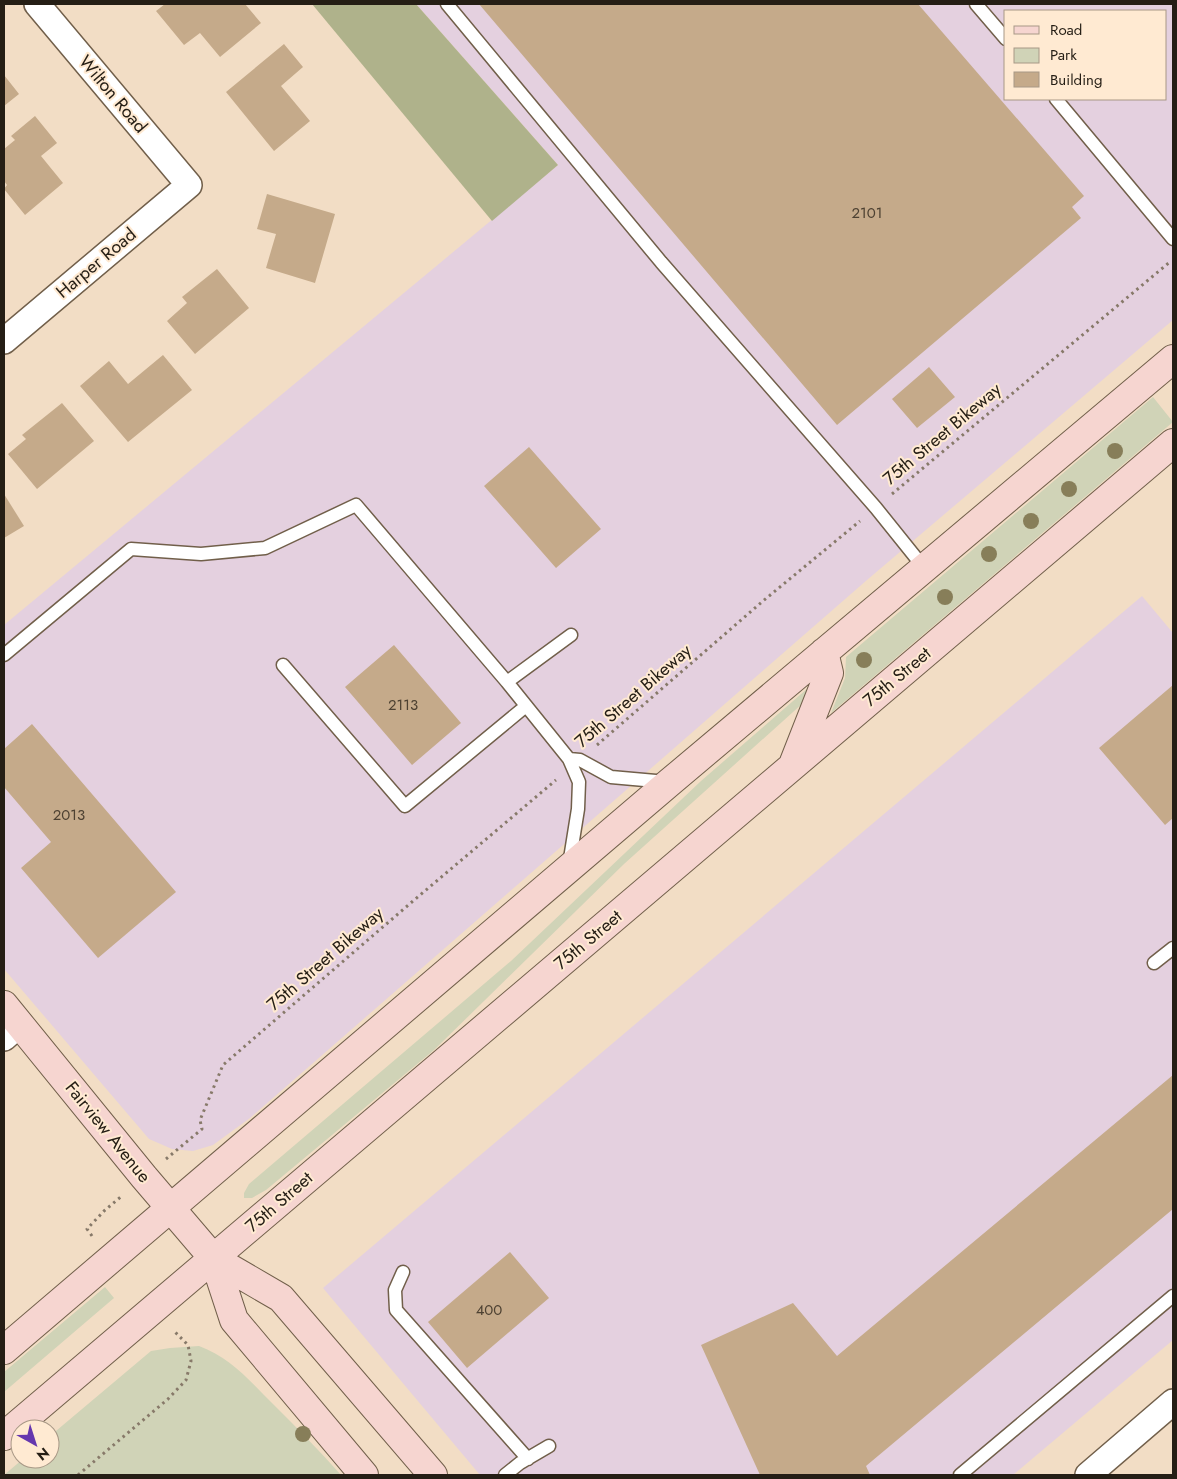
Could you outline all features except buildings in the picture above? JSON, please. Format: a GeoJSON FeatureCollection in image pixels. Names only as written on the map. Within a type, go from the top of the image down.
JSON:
{"type":"FeatureCollection","features":[{"type":"Feature","properties":{"kind":"main road"},"geometry":{"type":"LineString","coordinates":[[4,1350],[670,782],[1173,359]]}},
{"type":"Feature","properties":{"kind":"main road","name":"75th Street"},"geometry":{"type":"LineString","coordinates":[[4,1436],[1173,443]]}},
{"type":"Feature","properties":{"kind":"main road"},"geometry":{"type":"LineString","coordinates":[[793,765],[829,674],[824,652]]}},
{"type":"Feature","properties":{"kind":"main road","name":"Fairview Avenue"},"geometry":{"type":"LineString","coordinates":[[9,1022],[214,1259],[281,1298],[433,1475]]}},
{"type":"Feature","properties":{"kind":"main road","name":"Fairview Avenue"},"geometry":{"type":"LineString","coordinates":[[214,1259],[234,1320],[364,1475]]}},
{"type":"Feature","properties":{"kind":"street","name":"Wilton Road"},"geometry":{"type":"LineString","coordinates":[[37,4],[189,185]]}},
{"type":"Feature","properties":{"kind":"street","name":"Harper Road"},"geometry":{"type":"LineString","coordinates":[[4,341],[189,185]]}},
{"type":"Feature","properties":{"kind":"street"},"geometry":{"type":"LineString","coordinates":[[1088,1475],[1173,1402]]}},
{"type":"Feature","properties":{"kind":"lane"},"geometry":{"type":"LineString","coordinates":[[447,4],[661,262],[876,508],[925,569]]}},
{"type":"Feature","properties":{"kind":"lane"},"geometry":{"type":"LineString","coordinates":[[976,4],[1004,38]]}},
{"type":"Feature","properties":{"kind":"lane"},"geometry":{"type":"LineString","coordinates":[[1057,100],[1173,239]]}},
{"type":"Feature","properties":{"kind":"lane"},"geometry":{"type":"LineString","coordinates":[[4,655],[131,549],[201,554],[265,548],[356,506],[574,762],[611,777],[670,782]]}},
{"type":"Feature","properties":{"kind":"lane"},"geometry":{"type":"LineString","coordinates":[[507,682],[571,635]]}},
{"type":"Feature","properties":{"kind":"lane"},"geometry":{"type":"LineString","coordinates":[[283,665],[405,806],[526,706]]}},
{"type":"Feature","properties":{"kind":"lane"},"geometry":{"type":"LineString","coordinates":[[568,869],[578,810],[578,782],[574,762]]}},
{"type":"Feature","properties":{"kind":"lane"},"geometry":{"type":"LineString","coordinates":[[1154,963],[1173,948]]}},
{"type":"Feature","properties":{"kind":"lane"},"geometry":{"type":"LineString","coordinates":[[403,1272],[394,1290],[396,1310],[524,1461]]}},
{"type":"Feature","properties":{"kind":"lane"},"geometry":{"type":"LineString","coordinates":[[960,1475],[1173,1296]]}},
{"type":"Feature","properties":{"kind":"lane"},"geometry":{"type":"LineString","coordinates":[[505,1475],[549,1446]]}},
{"type":"Feature","properties":{"kind":"path","name":"75th Street Bikeway"},"geometry":{"type":"LineString","coordinates":[[144,1177],[202,1129],[200,1120],[223,1065],[763,601],[1167,265],[1173,258]]}},
{"type":"Feature","properties":{"kind":"path"},"geometry":{"type":"LineString","coordinates":[[95,1240],[87,1230],[111,1204]]}},
{"type":"Feature","properties":{"kind":"path"},"geometry":{"type":"LineString","coordinates":[[78,1475],[168,1399],[186,1380],[191,1361],[188,1346]]}},
{"type":"Feature","properties":{"kind":"shaded area"},"geometry":{"type":"Polygon","coordinates":[[[416,4],[1173,4],[1173,320],[867,580],[250,1118],[213,1145],[193,1151],[172,1149],[149,1139],[4,969],[4,625],[558,165],[416,4]]]}},
{"type":"Feature","properties":{"kind":"shaded area"},"geometry":{"type":"Polygon","coordinates":[[[1142,596],[1173,633],[1173,1340],[1013,1475],[480,1475],[323,1288],[1142,596]]]}},
{"type":"Feature","properties":{"kind":"green space"},"geometry":{"type":"Polygon","coordinates":[[[312,4],[416,4],[558,165],[492,221],[312,4]]]}},
{"type":"Feature","properties":{"kind":"green space"},"geometry":{"type":"Polygon","coordinates":[[[1153,397],[1173,422],[831,713],[845,678],[846,657],[1153,397]]]}},
{"type":"Feature","properties":{"kind":"green space"},"geometry":{"type":"Polygon","coordinates":[[[808,688],[810,690],[803,703],[624,864],[434,1050],[266,1190],[252,1198],[244,1198],[244,1193],[249,1184],[511,961],[701,781],[808,688]]]}},
{"type":"Feature","properties":{"kind":"green space"},"geometry":{"type":"Polygon","coordinates":[[[105,1287],[114,1298],[4,1392],[4,1372],[105,1287]]]}},
{"type":"Feature","properties":{"kind":"green space"},"geometry":{"type":"Polygon","coordinates":[[[199,1346],[230,1363],[300,1431],[341,1475],[4,1475],[11,1469],[60,1469],[60,1428],[151,1351],[199,1346]]]}}]}
